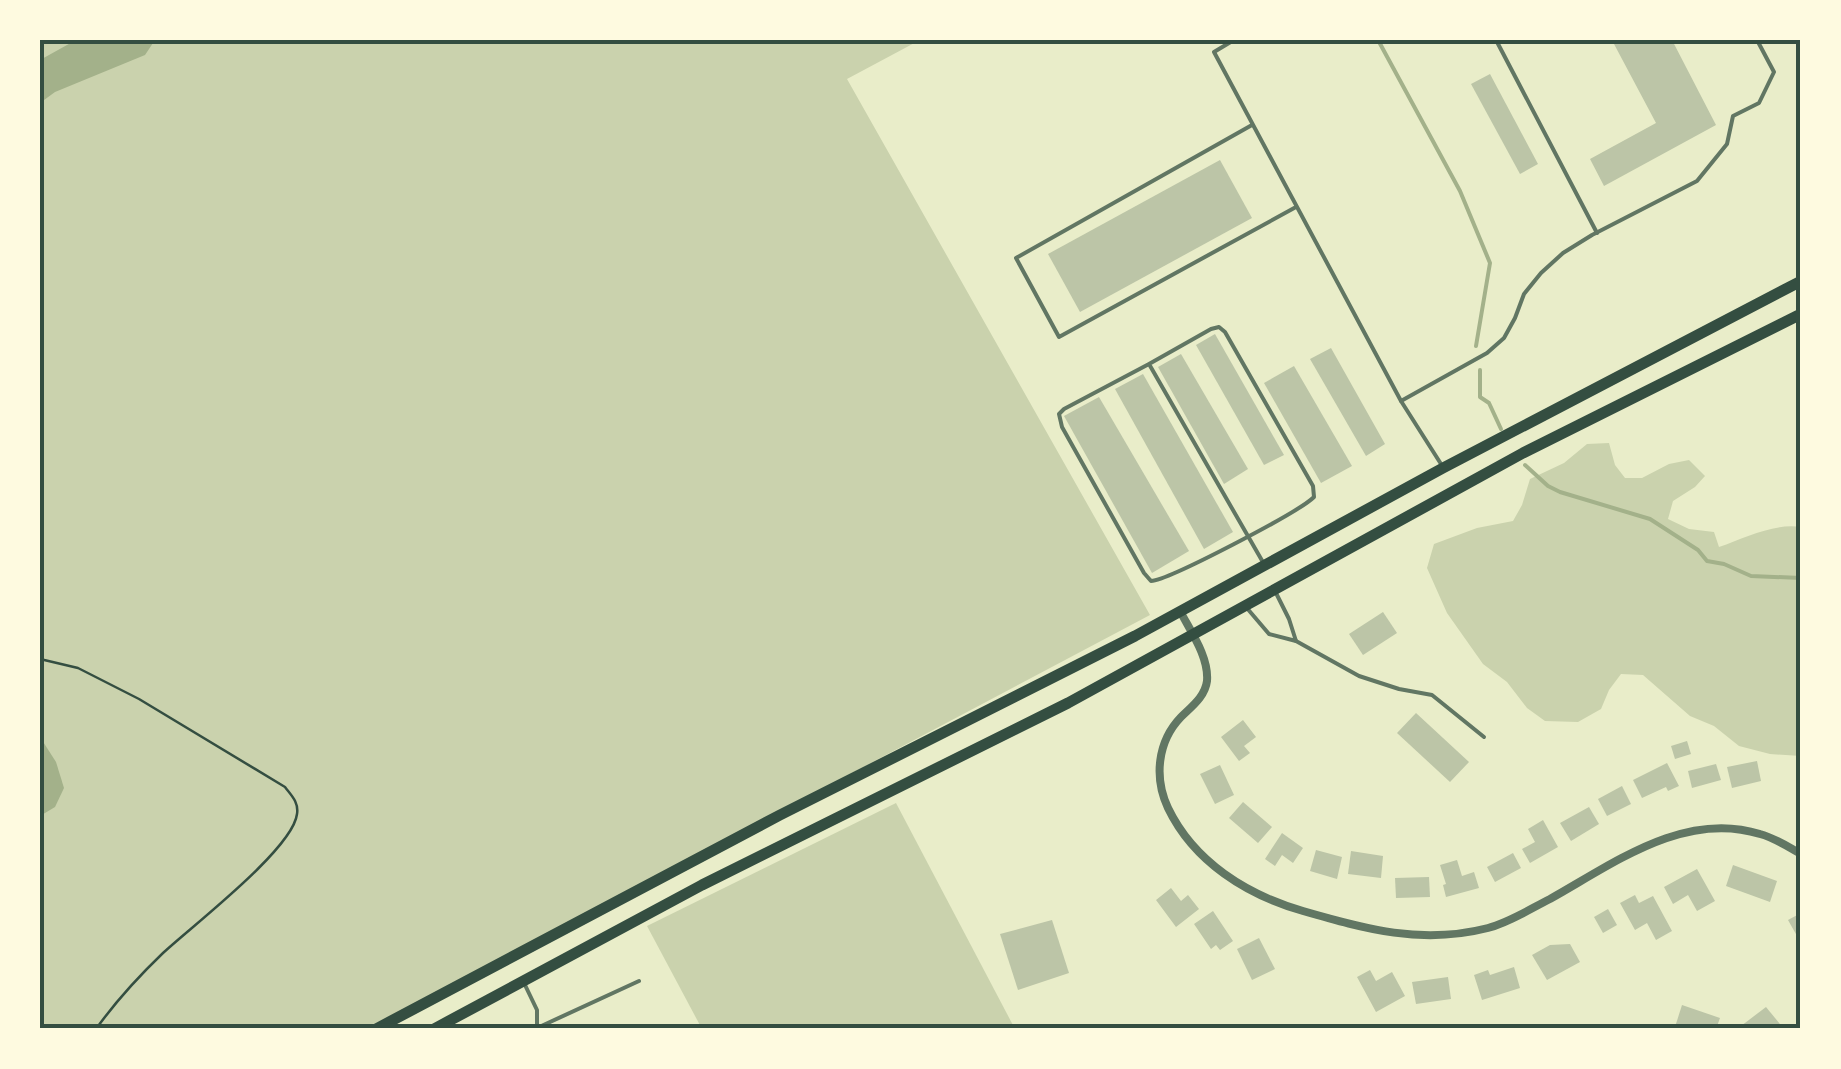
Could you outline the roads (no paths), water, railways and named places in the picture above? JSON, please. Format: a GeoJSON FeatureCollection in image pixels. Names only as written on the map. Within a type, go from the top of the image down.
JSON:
{"type":"FeatureCollection","features":[{"type":"Feature","properties":{"kind":"main road"},"geometry":{"type":"LineString","coordinates":[[376,1029],[780,815],[1180,611],[1801,281]]}},
{"type":"Feature","properties":{"kind":"main road"},"geometry":{"type":"LineString","coordinates":[[434,1029],[702,885],[1068,704],[1523,452],[1801,314]]}},
{"type":"Feature","properties":{"kind":"street"},"geometry":{"type":"LineString","coordinates":[[1180,611],[1205,663],[1207,680],[1198,700],[1162,744],[1162,793],[1179,827],[1195,847],[1240,886],[1264,898],[1364,929],[1397,935],[1449,933],[1490,928],[1514,918],[1644,847],[1682,833],[1713,828],[1742,830],[1770,838],[1801,854]]}},
{"type":"Feature","properties":{"kind":"lane"},"geometry":{"type":"LineString","coordinates":[[1234,40],[1214,52],[1401,401],[1443,468]]}},
{"type":"Feature","properties":{"kind":"lane"},"geometry":{"type":"LineString","coordinates":[[1496,40],[1597,233]]}},
{"type":"Feature","properties":{"kind":"lane"},"geometry":{"type":"LineString","coordinates":[[1401,401],[1496,346],[1516,318],[1524,294],[1563,253],[1697,181],[1727,144],[1734,116],[1759,103],[1774,72],[1757,40]]}},
{"type":"Feature","properties":{"kind":"lane"},"geometry":{"type":"LineString","coordinates":[[1252,125],[1016,258],[1059,336],[1296,207]]}},
{"type":"Feature","properties":{"kind":"lane"},"geometry":{"type":"LineString","coordinates":[[1219,327],[1315,491],[1310,502],[1155,581],[1150,581],[1135,557],[1062,427],[1059,414],[1149,364],[1219,327]]}},
{"type":"Feature","properties":{"kind":"lane"},"geometry":{"type":"LineString","coordinates":[[1149,364],[1264,564]]}},
{"type":"Feature","properties":{"kind":"lane"},"geometry":{"type":"LineString","coordinates":[[1275,591],[1296,641]]}},
{"type":"Feature","properties":{"kind":"lane"},"geometry":{"type":"LineString","coordinates":[[1246,607],[1269,634],[1296,641],[1359,676],[1432,695],[1484,737]]}},
{"type":"Feature","properties":{"kind":"lane"},"geometry":{"type":"LineString","coordinates":[[523,981],[538,1010],[537,1028],[639,981]]}},
{"type":"Feature","properties":{"kind":"waterway"},"geometry":{"type":"LineString","coordinates":[[1378,40],[1460,191],[1490,263],[1476,346]]}},
{"type":"Feature","properties":{"kind":"waterway"},"geometry":{"type":"LineString","coordinates":[[1480,370],[1480,397],[1489,403],[1501,429]]}},
{"type":"Feature","properties":{"kind":"waterway"},"geometry":{"type":"LineString","coordinates":[[1525,465],[1560,492],[1650,519],[1698,550],[1707,561],[1751,576],[1801,578]]}}]}
